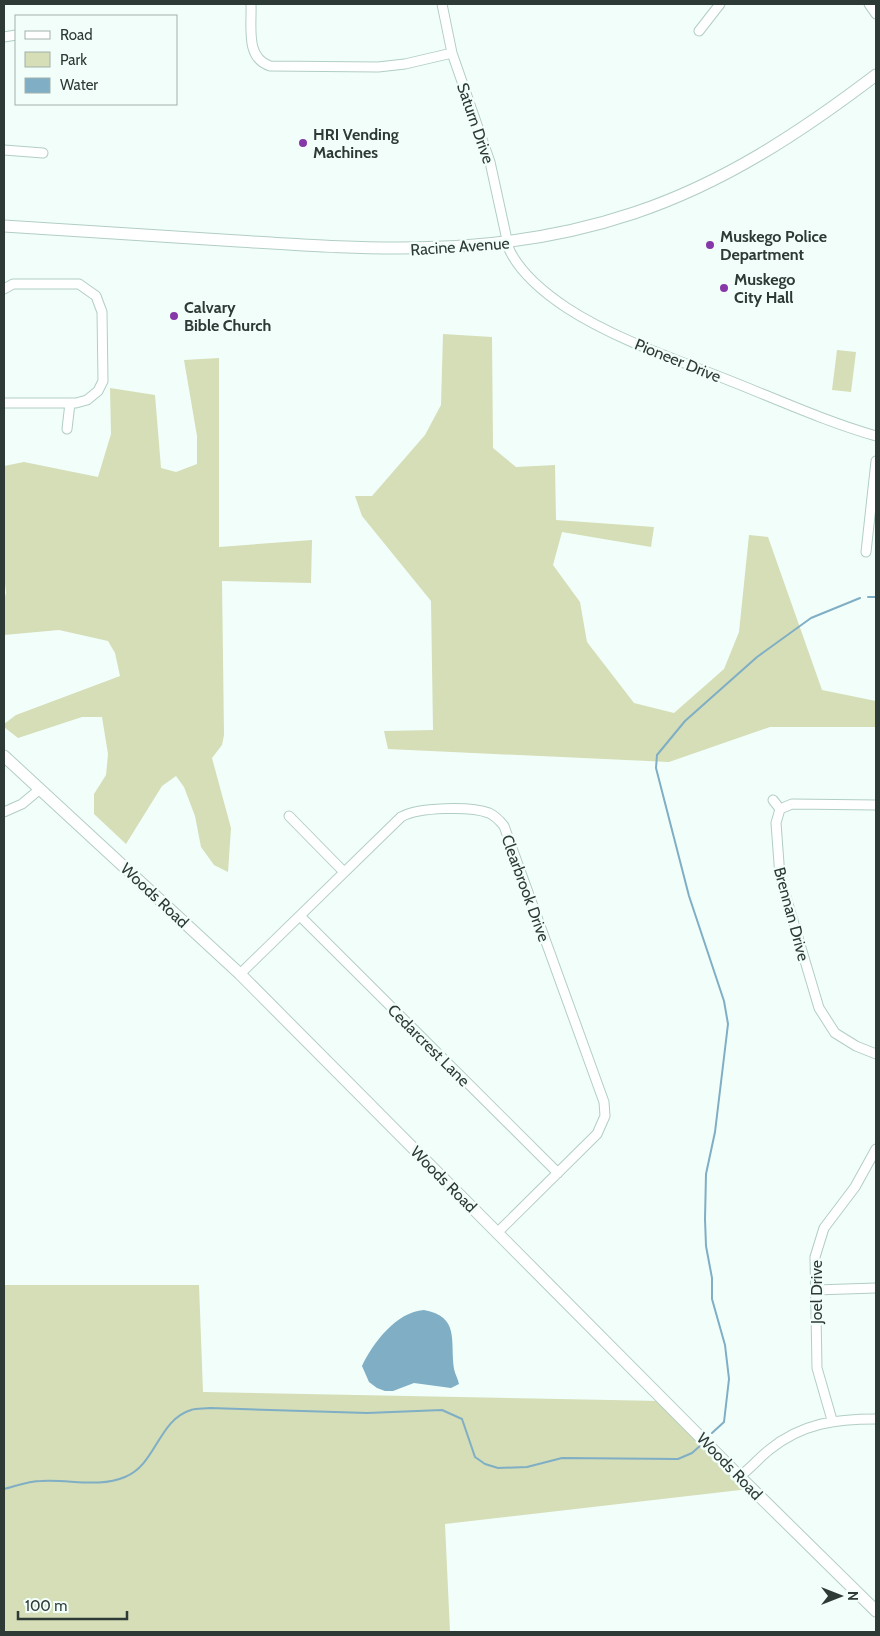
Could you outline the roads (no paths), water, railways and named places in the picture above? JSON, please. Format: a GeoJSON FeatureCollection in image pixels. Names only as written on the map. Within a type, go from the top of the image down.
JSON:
{"type":"FeatureCollection","features":[{"type":"Feature","properties":{"kind":"street"},"geometry":{"type":"LineString","coordinates":[[251,4],[254,54],[263,64],[281,67],[378,66],[405,64],[452,53]]}},
{"type":"Feature","properties":{"kind":"street","name":"Saturn Drive"},"geometry":{"type":"LineString","coordinates":[[442,4],[452,53],[490,162],[507,243]]}},
{"type":"Feature","properties":{"kind":"street"},"geometry":{"type":"LineString","coordinates":[[699,31],[720,4]]}},
{"type":"Feature","properties":{"kind":"street"},"geometry":{"type":"LineString","coordinates":[[870,4],[876,14]]}},
{"type":"Feature","properties":{"kind":"street","name":"Racine Avenue"},"geometry":{"type":"LineString","coordinates":[[4,226],[377,250],[454,248],[507,243],[575,230],[626,216],[720,178],[789,138],[876,75]]}},
{"type":"Feature","properties":{"kind":"street"},"geometry":{"type":"LineString","coordinates":[[4,150],[43,154]]}},
{"type":"Feature","properties":{"kind":"street","name":"Pioneer Drive"},"geometry":{"type":"LineString","coordinates":[[507,243],[516,262],[542,289],[584,318],[699,369],[813,414],[876,436]]}},
{"type":"Feature","properties":{"kind":"street"},"geometry":{"type":"LineString","coordinates":[[4,289],[13,284],[79,284],[96,296],[102,312],[103,381],[98,391],[87,400],[70,404],[4,403]]}},
{"type":"Feature","properties":{"kind":"street"},"geometry":{"type":"LineString","coordinates":[[67,429],[70,404]]}},
{"type":"Feature","properties":{"kind":"street"},"geometry":{"type":"LineString","coordinates":[[866,552],[876,461]]}},
{"type":"Feature","properties":{"kind":"street","name":"Woods Road"},"geometry":{"type":"LineString","coordinates":[[4,756],[240,974],[740,1476],[875,1607]]}},
{"type":"Feature","properties":{"kind":"street"},"geometry":{"type":"LineString","coordinates":[[4,812],[22,804],[40,789]]}},
{"type":"Feature","properties":{"kind":"street"},"geometry":{"type":"LineString","coordinates":[[773,800],[780,809],[792,804],[876,805]]}},
{"type":"Feature","properties":{"kind":"street","name":"Brennan Drive"},"geometry":{"type":"LineString","coordinates":[[780,809],[776,823],[780,877],[819,1008],[836,1033],[850,1043],[876,1054]]}},
{"type":"Feature","properties":{"kind":"street","name":"Clearbrook Drive"},"geometry":{"type":"LineString","coordinates":[[240,974],[300,917],[393,823],[407,813],[430,810],[481,811],[493,815],[504,826],[605,1109],[603,1124],[597,1134],[498,1232]]}},
{"type":"Feature","properties":{"kind":"street"},"geometry":{"type":"LineString","coordinates":[[289,816],[344,872]]}},
{"type":"Feature","properties":{"kind":"street","name":"Cedarcrest Lane"},"geometry":{"type":"LineString","coordinates":[[300,917],[558,1173]]}},
{"type":"Feature","properties":{"kind":"street","name":"Joel Drive"},"geometry":{"type":"LineString","coordinates":[[832,1420],[817,1368],[814,1263],[820,1238],[830,1219],[855,1187],[876,1149]]}},
{"type":"Feature","properties":{"kind":"street"},"geometry":{"type":"LineString","coordinates":[[815,1290],[876,1288]]}},
{"type":"Feature","properties":{"kind":"street"},"geometry":{"type":"LineString","coordinates":[[740,1476],[769,1450],[800,1430],[832,1420],[876,1418]]}},
{"type":"Feature","properties":{"kind":"water"},"geometry":{"type":"Polygon","coordinates":[[[424,1310],[435,1313],[448,1324],[451,1331],[454,1369],[459,1384],[451,1388],[414,1383],[393,1391],[377,1388],[369,1382],[362,1366],[372,1348],[387,1330],[404,1316],[424,1310]]]}},
{"type":"Feature","properties":{"kind":"waterway"},"geometry":{"type":"LineString","coordinates":[[868,597],[876,597]]}},
{"type":"Feature","properties":{"kind":"waterway"},"geometry":{"type":"LineString","coordinates":[[712,1433],[724,1422],[729,1379],[725,1345],[712,1299],[712,1278],[706,1246],[706,1174],[715,1132],[728,1024],[724,1001],[689,896],[656,768],[657,755],[685,721],[757,657],[811,618],[860,598]]}},
{"type":"Feature","properties":{"kind":"waterway"},"geometry":{"type":"LineString","coordinates":[[4,1489],[36,1481],[94,1483],[125,1477],[144,1463],[171,1423],[180,1415],[193,1409],[367,1413],[442,1410],[462,1419],[475,1457],[485,1464],[498,1468],[527,1467],[562,1458],[678,1459],[692,1453],[701,1445]]}},
{"type":"Feature","properties":{"kind":"place","name":"HRI Vending Machines"},"geometry":{"type":"Point","coordinates":[303,143]}},
{"type":"Feature","properties":{"kind":"place","name":"Muskego Police Department"},"geometry":{"type":"Point","coordinates":[710,245]}},
{"type":"Feature","properties":{"kind":"place","name":"Muskego City Hall"},"geometry":{"type":"Point","coordinates":[724,288]}},
{"type":"Feature","properties":{"kind":"place","name":"Calvary Bible Church"},"geometry":{"type":"Point","coordinates":[174,316]}}]}
